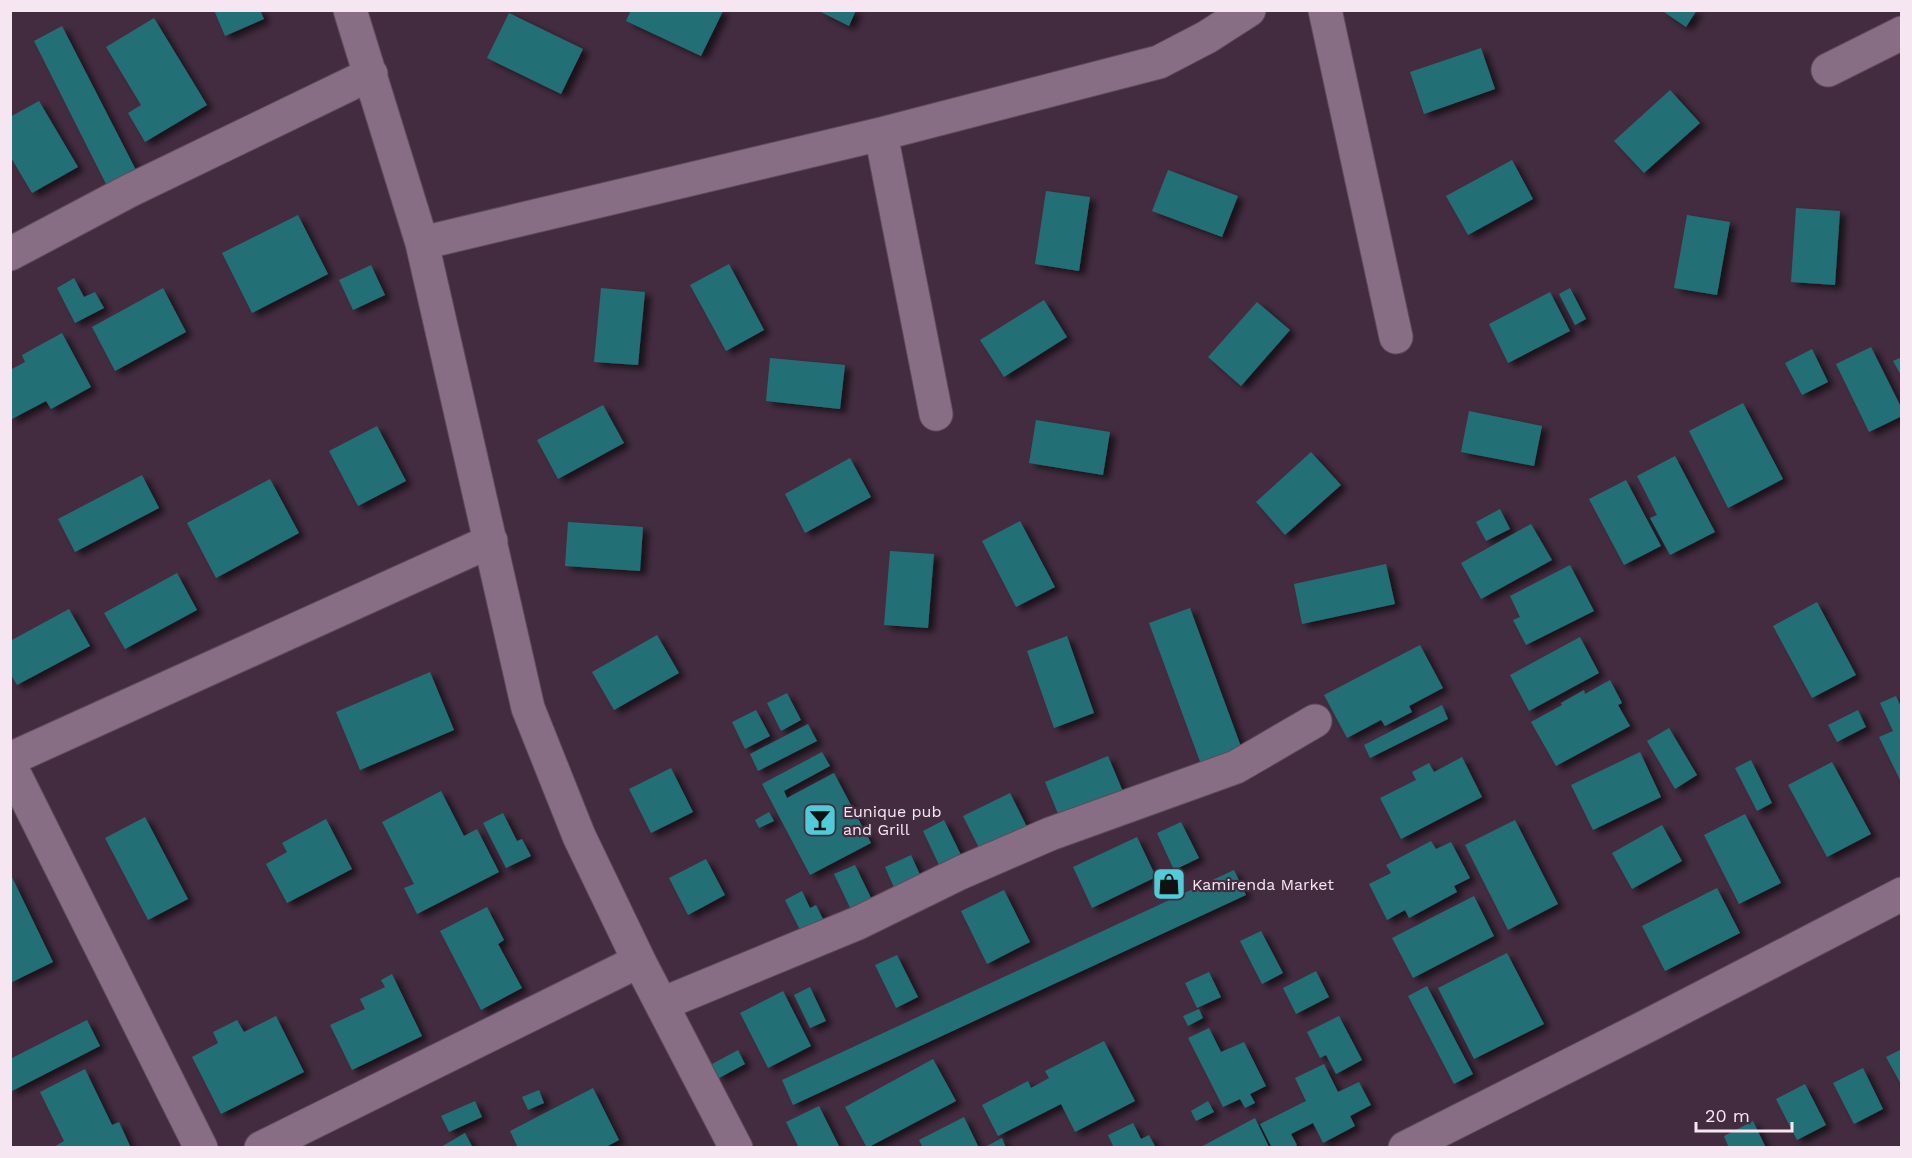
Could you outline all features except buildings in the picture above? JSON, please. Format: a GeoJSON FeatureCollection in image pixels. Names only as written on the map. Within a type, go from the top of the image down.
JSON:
{"type":"FeatureCollection","features":[{"type":"Feature","properties":{"kind":"street"},"geometry":{"type":"LineString","coordinates":[[351,10],[422,243],[528,708],[579,836],[639,961],[736,1148]]}},
{"type":"Feature","properties":{"kind":"street"},"geometry":{"type":"LineString","coordinates":[[422,243],[881,134],[1159,62],[1207,37],[1249,10]]}},
{"type":"Feature","properties":{"kind":"street"},"geometry":{"type":"LineString","coordinates":[[1325,10],[1396,337]]}},
{"type":"Feature","properties":{"kind":"street"},"geometry":{"type":"LineString","coordinates":[[1828,70],[1902,33]]}},
{"type":"Feature","properties":{"kind":"street"},"geometry":{"type":"LineString","coordinates":[[10,254],[129,191],[370,74]]}},
{"type":"Feature","properties":{"kind":"street"},"geometry":{"type":"LineString","coordinates":[[881,134],[936,414]]}},
{"type":"Feature","properties":{"kind":"street"},"geometry":{"type":"LineString","coordinates":[[10,759],[491,541]]}},
{"type":"Feature","properties":{"kind":"street"},"geometry":{"type":"LineString","coordinates":[[662,1004],[858,922],[1040,838],[1236,767],[1315,721]]}},
{"type":"Feature","properties":{"kind":"street"},"geometry":{"type":"LineString","coordinates":[[10,765],[201,1148]]}},
{"type":"Feature","properties":{"kind":"street"},"geometry":{"type":"LineString","coordinates":[[1405,1148],[1902,894]]}},
{"type":"Feature","properties":{"kind":"street"},"geometry":{"type":"LineString","coordinates":[[261,1148],[639,961]]}},
{"type":"Feature","properties":{"kind":"place","name":"Eunique pub and Grill"},"geometry":{"type":"Point","coordinates":[820,820]}},
{"type":"Feature","properties":{"kind":"place","name":"Kamirenda Market"},"geometry":{"type":"Point","coordinates":[1169,884]}}]}
